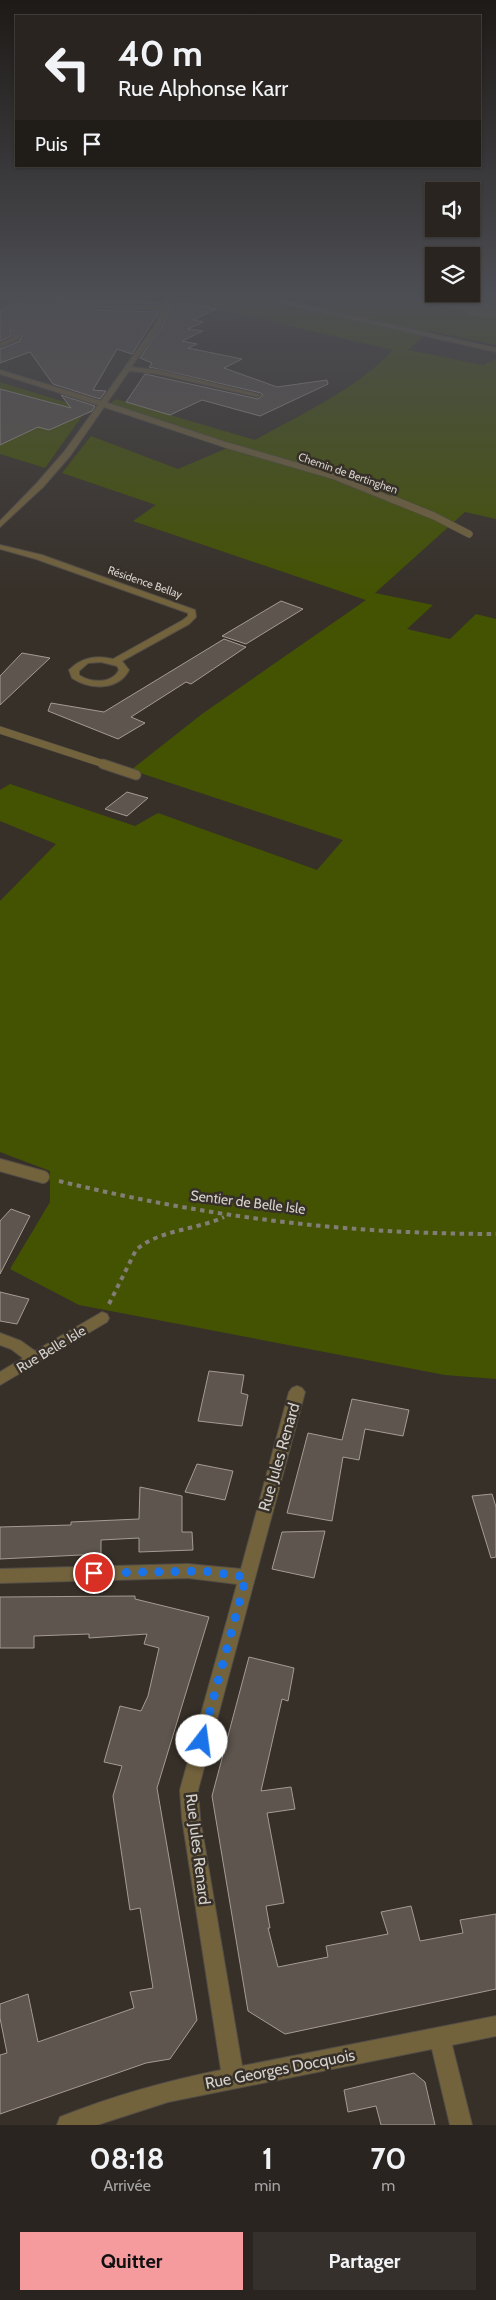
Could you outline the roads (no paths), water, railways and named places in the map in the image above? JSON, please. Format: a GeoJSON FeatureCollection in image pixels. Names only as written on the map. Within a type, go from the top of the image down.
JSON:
{"type":"FeatureCollection","features":[{"type":"Feature","properties":{"kind":"street"},"geometry":{"type":"LineString","coordinates":[[71,394],[103,404]]}},
{"type":"Feature","properties":{"kind":"street"},"geometry":{"type":"LineString","coordinates":[[0,525],[55,469],[110,394]]}},
{"type":"Feature","properties":{"kind":"street","name":"Résidence Bellay"},"geometry":{"type":"LineString","coordinates":[[0,547],[46,559],[192,612],[192,617],[186,622],[116,661]]}},
{"type":"Feature","properties":{"kind":"street"},"geometry":{"type":"LineString","coordinates":[[88,660],[116,661],[121,664],[124,670],[122,676],[113,681],[89,682],[79,679],[74,674],[77,666],[88,660]]}},
{"type":"Feature","properties":{"kind":"street","name":"Rue Belle Isle"},"geometry":{"type":"LineString","coordinates":[[0,1379],[102,1318]]}},
{"type":"Feature","properties":{"kind":"street"},"geometry":{"type":"LineString","coordinates":[[0,1339],[16,1345],[34,1358]]}},
{"type":"Feature","properties":{"kind":"street","name":"Rue Jules Renard"},"geometry":{"type":"LineString","coordinates":[[234,2078],[191,1818],[189,1790],[297,1392]]}},
{"type":"Feature","properties":{"kind":"street"},"geometry":{"type":"LineString","coordinates":[[0,1576],[188,1570],[246,1577]]}},
{"type":"Feature","properties":{"kind":"street","name":"Rue Georges Docquois"},"geometry":{"type":"LineString","coordinates":[[68,2125],[136,2100],[168,2091],[496,2026]]}},
{"type":"Feature","properties":{"kind":"street"},"geometry":{"type":"LineString","coordinates":[[440,2037],[462,2125]]}},
{"type":"Feature","properties":{"kind":"lane","name":"Chemin de Bertinghen"},"geometry":{"type":"LineString","coordinates":[[103,404],[234,448],[341,479],[434,516],[469,534]]}},
{"type":"Feature","properties":{"kind":"lane"},"geometry":{"type":"LineString","coordinates":[[0,730],[136,775]]}},
{"type":"Feature","properties":{"kind":"lane"},"geometry":{"type":"LineString","coordinates":[[0,1165],[43,1178]]}}]}
